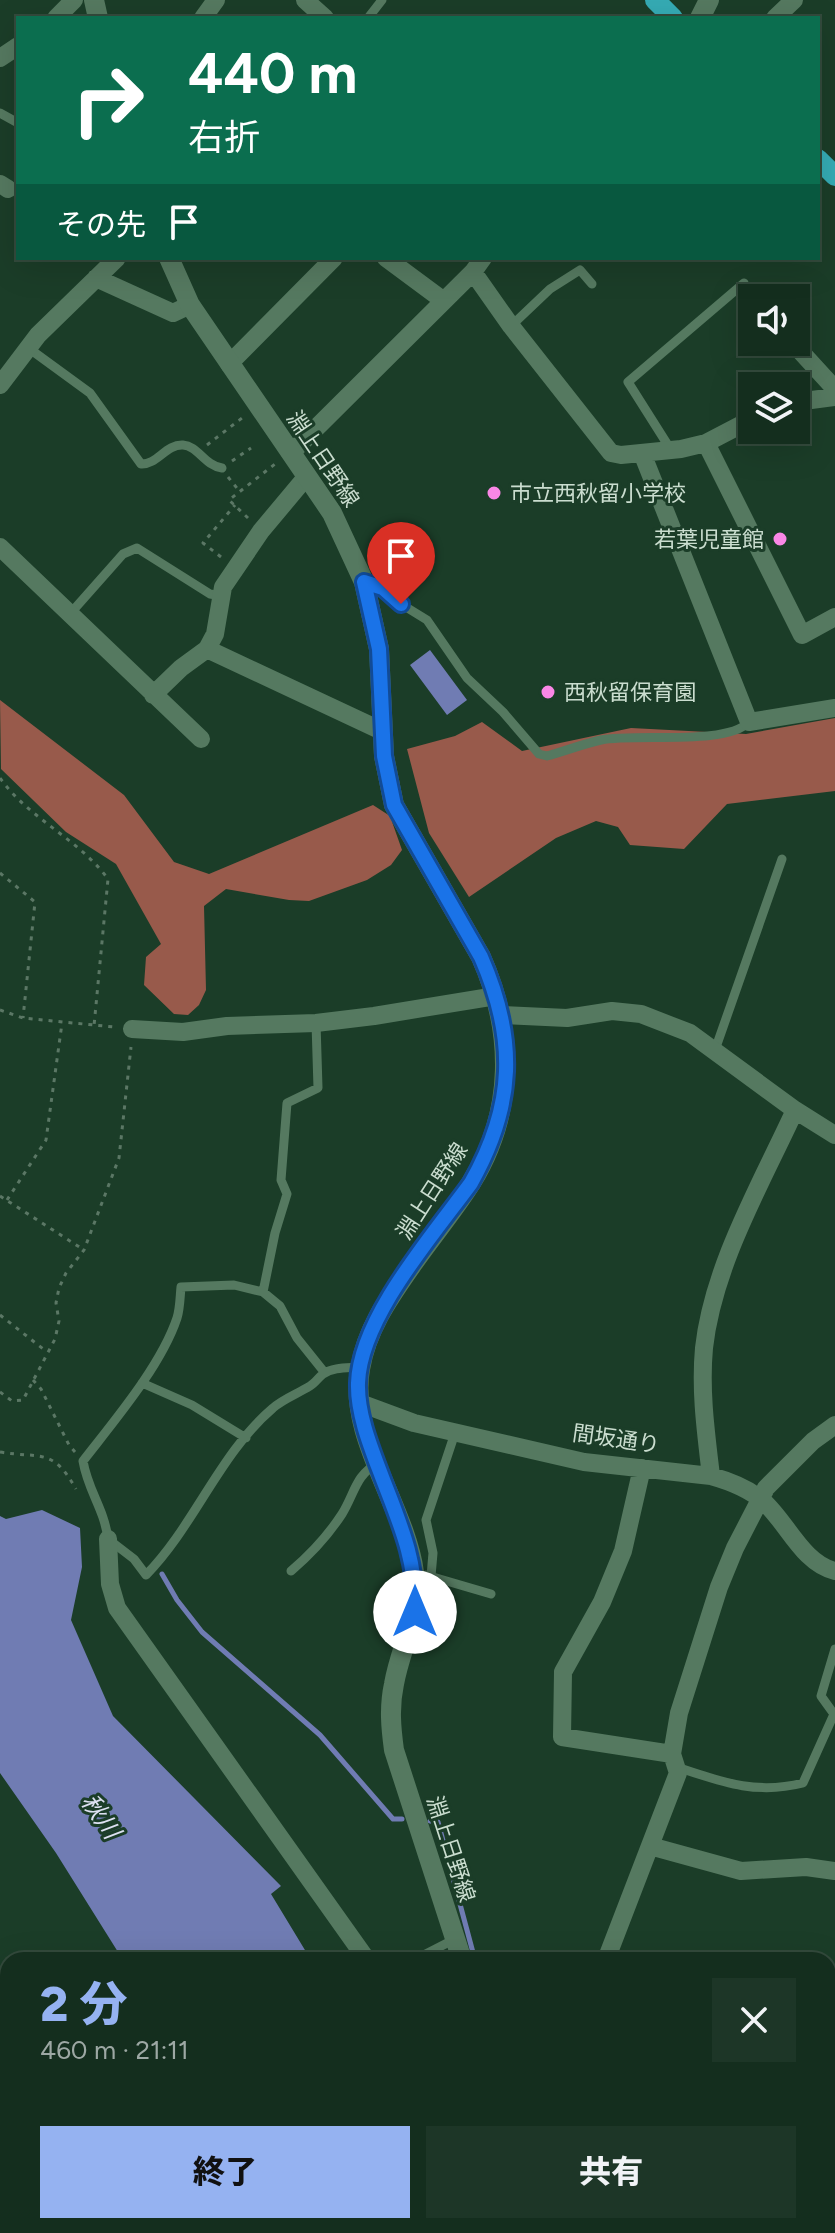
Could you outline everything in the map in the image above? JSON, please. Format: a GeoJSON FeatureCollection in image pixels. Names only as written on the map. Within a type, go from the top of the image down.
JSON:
{"type":"FeatureCollection","features":[{"type":"Feature","properties":{"kind":"main road"},"geometry":{"type":"LineString","coordinates":[[655,0],[671,16]]}},
{"type":"Feature","properties":{"kind":"main road"},"geometry":{"type":"LineString","coordinates":[[820,161],[835,176]]}},
{"type":"Feature","properties":{"kind":"main road","name":"淵上日野線"},"geometry":{"type":"LineString","coordinates":[[170,260],[190,305],[229,364],[283,459],[307,476],[341,528],[364,582],[379,649],[382,731],[386,772],[394,805],[481,957],[498,1005],[506,1071],[500,1119],[492,1141],[471,1183],[386,1302],[370,1333],[358,1384],[360,1403],[377,1464],[409,1549],[423,1575],[394,1681],[390,1720],[394,1750],[459,1952]]}},
{"type":"Feature","properties":{"kind":"street"},"geometry":{"type":"LineString","coordinates":[[305,0],[323,16]]}},
{"type":"Feature","properties":{"kind":"street"},"geometry":{"type":"LineString","coordinates":[[777,16],[794,0]]}},
{"type":"Feature","properties":{"kind":"street"},"geometry":{"type":"LineString","coordinates":[[0,385],[7,358],[27,347],[115,260]]}},
{"type":"Feature","properties":{"kind":"street"},"geometry":{"type":"LineString","coordinates":[[229,364],[332,260]]}},
{"type":"Feature","properties":{"kind":"street"},"geometry":{"type":"LineString","coordinates":[[389,260],[444,301]]}},
{"type":"Feature","properties":{"kind":"street"},"geometry":{"type":"LineString","coordinates":[[283,459],[478,265],[511,326],[611,453],[621,455],[671,450],[706,443],[738,426]]}},
{"type":"Feature","properties":{"kind":"street"},"geometry":{"type":"LineString","coordinates":[[96,278],[173,313],[190,305]]}},
{"type":"Feature","properties":{"kind":"street"},"geometry":{"type":"LineString","coordinates":[[805,356],[835,389]]}},
{"type":"Feature","properties":{"kind":"street"},"geometry":{"type":"LineString","coordinates":[[810,400],[835,397]]}},
{"type":"Feature","properties":{"kind":"street"},"geometry":{"type":"LineString","coordinates":[[706,443],[802,635],[835,617]]}},
{"type":"Feature","properties":{"kind":"street"},"geometry":{"type":"LineString","coordinates":[[642,453],[749,722],[835,708]]}},
{"type":"Feature","properties":{"kind":"street"},"geometry":{"type":"LineString","coordinates":[[153,695],[207,649],[215,634],[223,587],[261,531],[307,476]]}},
{"type":"Feature","properties":{"kind":"street"},"geometry":{"type":"LineString","coordinates":[[0,547],[201,739]]}},
{"type":"Feature","properties":{"kind":"street"},"geometry":{"type":"LineString","coordinates":[[207,649],[382,731]]}},
{"type":"Feature","properties":{"kind":"street"},"geometry":{"type":"LineString","coordinates":[[132,1029],[183,1032],[498,1005],[567,1018],[612,1011],[641,1014],[690,1033],[795,1110],[835,1135]]}},
{"type":"Feature","properties":{"kind":"street"},"geometry":{"type":"LineString","coordinates":[[711,1476],[703,1390],[708,1321],[735,1241],[795,1110]]}},
{"type":"Feature","properties":{"kind":"street","name":"間坂通り"},"geometry":{"type":"LineString","coordinates":[[360,1403],[414,1423],[584,1462],[711,1476],[731,1482],[759,1498],[811,1557],[826,1569],[835,1571]]}},
{"type":"Feature","properties":{"kind":"street"},"geometry":{"type":"LineString","coordinates":[[609,1952],[678,1773],[674,1761],[679,1713],[719,1587],[766,1488],[813,1441],[835,1425]]}},
{"type":"Feature","properties":{"kind":"street"},"geometry":{"type":"LineString","coordinates":[[642,1468],[623,1551],[602,1602],[563,1672],[562,1737],[674,1761]]}},
{"type":"Feature","properties":{"kind":"street"},"geometry":{"type":"LineString","coordinates":[[108,1539],[110,1584],[117,1608],[361,1952]]}},
{"type":"Feature","properties":{"kind":"street"},"geometry":{"type":"LineString","coordinates":[[650,1846],[741,1871],[806,1867],[835,1871]]}},
{"type":"Feature","properties":{"kind":"lane"},"geometry":{"type":"LineString","coordinates":[[370,16],[382,0]]}},
{"type":"Feature","properties":{"kind":"lane"},"geometry":{"type":"LineString","coordinates":[[511,326],[550,289],[580,270],[592,284]]}},
{"type":"Feature","properties":{"kind":"lane"},"geometry":{"type":"LineString","coordinates":[[671,450],[628,382],[744,283]]}},
{"type":"Feature","properties":{"kind":"lane"},"geometry":{"type":"LineString","coordinates":[[27,347],[90,393],[141,464],[151,463],[176,446],[186,445],[206,463],[222,468]]}},
{"type":"Feature","properties":{"kind":"lane"},"geometry":{"type":"LineString","coordinates":[[69,615],[123,554],[137,548],[210,594],[222,596]]}},
{"type":"Feature","properties":{"kind":"lane"},"geometry":{"type":"LineString","coordinates":[[364,582],[383,588],[427,620],[467,678],[503,712],[539,754],[547,756],[602,740],[649,736],[695,738],[743,728],[749,722]]}},
{"type":"Feature","properties":{"kind":"lane"},"geometry":{"type":"LineString","coordinates":[[715,1050],[782,859]]}},
{"type":"Feature","properties":{"kind":"lane"},"geometry":{"type":"LineString","coordinates":[[263,1292],[287,1194],[281,1180],[287,1103],[318,1088],[316,1023]]}},
{"type":"Feature","properties":{"kind":"lane"},"geometry":{"type":"LineString","coordinates":[[325,1373],[297,1338],[280,1306],[263,1292],[234,1285],[181,1287],[177,1317],[142,1383],[83,1461],[86,1476],[105,1517],[108,1539],[134,1559],[146,1575],[160,1560],[217,1475],[275,1406],[313,1384],[325,1373],[360,1367]]}},
{"type":"Feature","properties":{"kind":"lane"},"geometry":{"type":"LineString","coordinates":[[142,1383],[192,1405],[246,1438]]}},
{"type":"Feature","properties":{"kind":"lane"},"geometry":{"type":"LineString","coordinates":[[455,1433],[426,1520],[433,1553],[423,1575],[491,1594]]}},
{"type":"Feature","properties":{"kind":"lane"},"geometry":{"type":"LineString","coordinates":[[291,1571],[316,1549],[334,1525],[365,1470],[377,1464]]}},
{"type":"Feature","properties":{"kind":"lane"},"geometry":{"type":"LineString","coordinates":[[674,1761],[734,1786],[779,1789],[803,1783],[834,1714],[821,1696],[835,1649]]}},
{"type":"Feature","properties":{"kind":"lane"},"geometry":{"type":"LineString","coordinates":[[430,1952],[455,1939]]}},
{"type":"Feature","properties":{"kind":"path"},"geometry":{"type":"LineString","coordinates":[[206,445],[242,418]]}},
{"type":"Feature","properties":{"kind":"path"},"geometry":{"type":"LineString","coordinates":[[240,492],[222,468],[251,448]]}},
{"type":"Feature","properties":{"kind":"path"},"geometry":{"type":"LineString","coordinates":[[253,523],[229,500],[283,459]]}},
{"type":"Feature","properties":{"kind":"path"},"geometry":{"type":"LineString","coordinates":[[228,563],[203,543],[235,505]]}},
{"type":"Feature","properties":{"kind":"path"},"geometry":{"type":"LineString","coordinates":[[0,778],[28,808],[96,863],[108,879],[94,1026]]}},
{"type":"Feature","properties":{"kind":"path"},"geometry":{"type":"LineString","coordinates":[[0,873],[35,902],[23,1018]]}},
{"type":"Feature","properties":{"kind":"path"},"geometry":{"type":"LineString","coordinates":[[0,1010],[23,1018],[132,1029],[119,1158],[84,1250],[59,1288],[56,1303],[58,1330],[23,1400],[12,1401],[0,1392]]}},
{"type":"Feature","properties":{"kind":"path"},"geometry":{"type":"LineString","coordinates":[[7,1200],[46,1140],[62,1023]]}},
{"type":"Feature","properties":{"kind":"path"},"geometry":{"type":"LineString","coordinates":[[0,1196],[84,1250]]}},
{"type":"Feature","properties":{"kind":"path"},"geometry":{"type":"LineString","coordinates":[[0,1315],[47,1352]]}},
{"type":"Feature","properties":{"kind":"path"},"geometry":{"type":"LineString","coordinates":[[33,1380],[41,1389],[69,1445],[83,1461]]}},
{"type":"Feature","properties":{"kind":"path"},"geometry":{"type":"LineString","coordinates":[[0,1452],[52,1458],[77,1489]]}},
{"type":"Feature","properties":{"kind":"shaded area"},"geometry":{"type":"Polygon","coordinates":[[[0,700],[124,795],[174,862],[209,874],[373,805],[390,816],[402,850],[391,865],[367,880],[309,901],[226,889],[204,906],[206,990],[199,1005],[188,1015],[174,1014],[144,985],[146,957],[161,944],[116,864],[66,832],[1,769],[0,700]]]}},
{"type":"Feature","properties":{"kind":"shaded area"},"geometry":{"type":"Polygon","coordinates":[[[835,718],[835,791],[727,804],[684,849],[630,845],[618,827],[596,821],[556,838],[469,897],[429,833],[407,749],[455,736],[482,722],[522,751],[631,728],[746,734],[835,718]]]}},
{"type":"Feature","properties":{"kind":"water"},"geometry":{"type":"Polygon","coordinates":[[[430,650],[467,700],[447,715],[410,665],[430,650]]]}},
{"type":"Feature","properties":{"kind":"water","name":"秋川"},"geometry":{"type":"Polygon","coordinates":[[[42,1510],[80,1528],[82,1567],[71,1620],[113,1716],[281,1886],[271,1894],[306,1952],[118,1952],[56,1853],[0,1773],[0,1516],[6,1519],[42,1510]]]}},
{"type":"Feature","properties":{"kind":"waterway"},"geometry":{"type":"LineString","coordinates":[[162,1574],[177,1600],[202,1632],[320,1735],[393,1819],[402,1819]]}},
{"type":"Feature","properties":{"kind":"waterway"},"geometry":{"type":"LineString","coordinates":[[430,1821],[438,1822],[473,1952]]}},
{"type":"Feature","properties":{"kind":"place","name":"市立西秋留小学校"},"geometry":{"type":"Point","coordinates":[494,493]}},
{"type":"Feature","properties":{"kind":"place","name":"若葉児童館"},"geometry":{"type":"Point","coordinates":[780,539]}},
{"type":"Feature","properties":{"kind":"place","name":"西秋留保育園"},"geometry":{"type":"Point","coordinates":[548,692]}},
{"type":"Feature","properties":{"kind":"route"},"geometry":{"type":"LineString","coordinates":[[401,604],[383,588],[364,582],[379,649],[382,731],[389,789],[401,822],[481,957],[496,996],[506,1048],[500,1119],[482,1163],[386,1302],[370,1333],[360,1367],[358,1384],[365,1426],[413,1563],[415,1612]]}}]}
